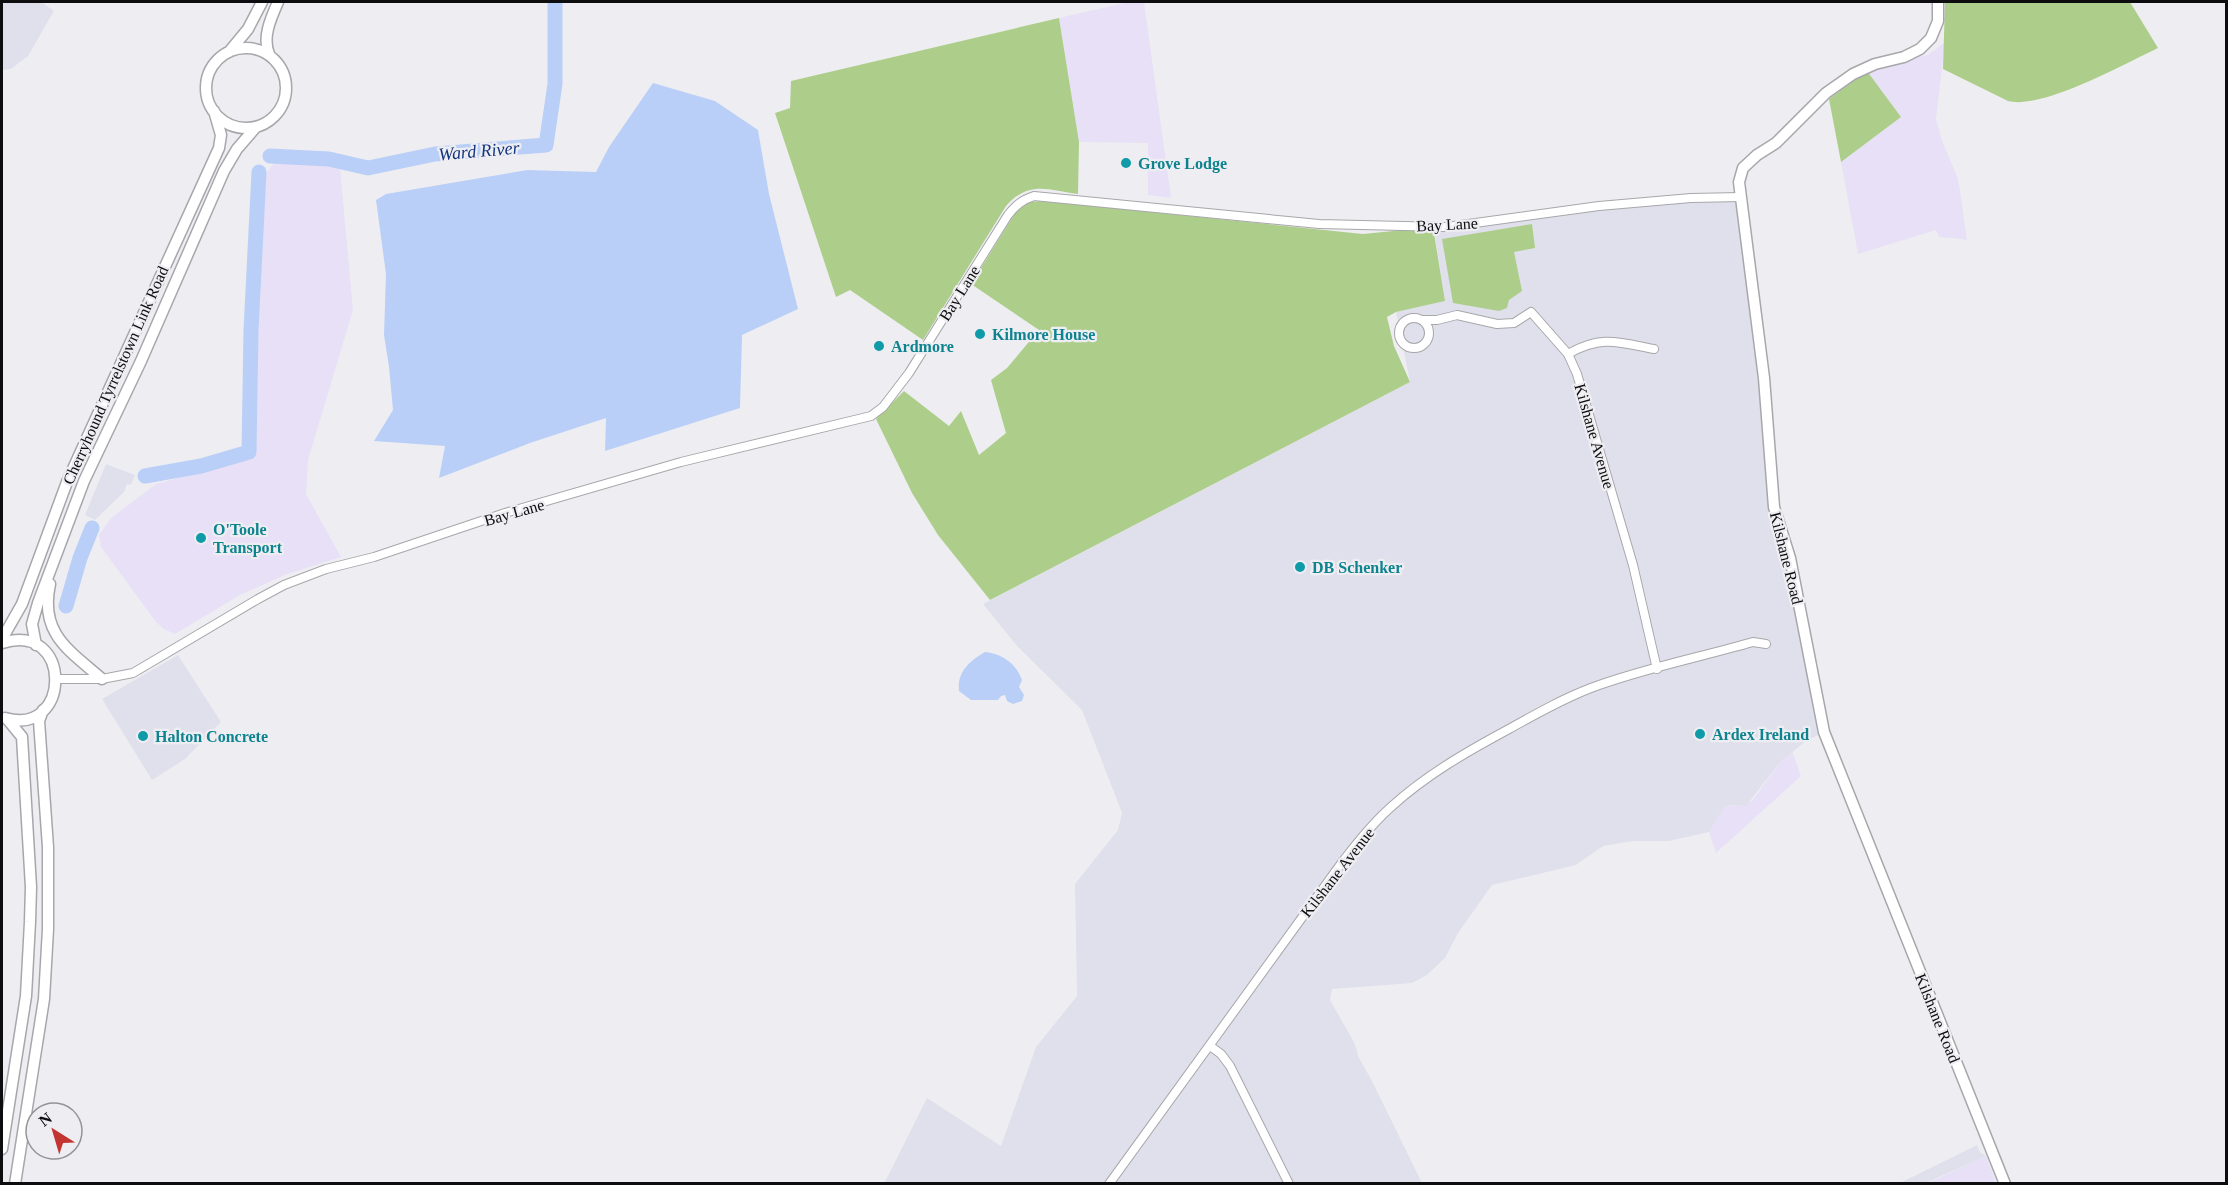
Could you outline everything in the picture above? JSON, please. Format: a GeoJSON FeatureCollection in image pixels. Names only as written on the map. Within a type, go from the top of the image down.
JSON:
{"type":"FeatureCollection","features":[{"type":"Feature","properties":{"kind":"street"},"geometry":{"type":"LineString","coordinates":[[262,2],[248,29],[229,52],[216,62],[207,80],[208,100],[214,111],[222,120],[244,128],[256,127],[276,115],[286,94],[283,72],[266,47],[266,35],[278,2]]}},
{"type":"Feature","properties":{"kind":"street","name":"Kilshane Road"},"geometry":{"type":"LineString","coordinates":[[1938,2],[1938,21],[1931,38],[1920,49],[1904,57],[1875,64],[1853,74],[1826,93],[1776,142],[1743,168],[1739,182],[1764,378],[1774,507],[1790,558],[1824,732],[2005,1184]]}},
{"type":"Feature","properties":{"kind":"street"},"geometry":{"type":"LineString","coordinates":[[229,52],[249,48],[269,54]]}},
{"type":"Feature","properties":{"kind":"street","name":"Cherryhound Tyrrelstown Link Road"},"geometry":{"type":"LineString","coordinates":[[2,641],[22,604],[67,482],[219,148],[222,135],[214,111]]}},
{"type":"Feature","properties":{"kind":"street","name":"Cherryhound Tyrrelstown Link Road"},"geometry":{"type":"LineString","coordinates":[[36,645],[32,624],[71,515],[224,171],[237,149],[256,127]]}},
{"type":"Feature","properties":{"kind":"street","name":"Bay Lane"},"geometry":{"type":"LineString","coordinates":[[56,678],[102,679],[133,673],[258,599],[308,574],[374,557],[505,513],[681,462],[871,416],[883,407],[909,373],[1016,204],[1034,196],[1319,224],[1446,227],[1599,206],[1691,198],[1741,197]]}},
{"type":"Feature","properties":{"kind":"street","name":"Kilshane Avenue"},"geometry":{"type":"LineString","coordinates":[[1422,320],[1437,320],[1457,315],[1497,324],[1514,323],[1531,312],[1568,354],[1577,374],[1633,565],[1657,669]]}},
{"type":"Feature","properties":{"kind":"street"},"geometry":{"type":"LineString","coordinates":[[1430,332],[1429,327],[1422,320],[1412,318],[1403,322],[1399,331],[1401,341],[1408,347],[1419,348],[1427,342],[1437,320]]}},
{"type":"Feature","properties":{"kind":"street"},"geometry":{"type":"LineString","coordinates":[[1568,354],[1586,344],[1598,341],[1654,349]]}},
{"type":"Feature","properties":{"kind":"street"},"geometry":{"type":"LineString","coordinates":[[71,515],[52,572],[48,592],[48,610],[52,627],[64,647],[102,679]]}},
{"type":"Feature","properties":{"kind":"street"},"geometry":{"type":"LineString","coordinates":[[2,641],[24,641],[36,645],[54,665],[56,678],[51,701],[43,710],[27,719],[5,719]]}},
{"type":"Feature","properties":{"kind":"street","name":"Kilshane Avenue"},"geometry":{"type":"LineString","coordinates":[[1110,1184],[1343,861],[1391,806],[1459,758],[1553,705],[1592,688],[1753,642],[1766,644]]}},
{"type":"Feature","properties":{"kind":"street"},"geometry":{"type":"LineString","coordinates":[[15,1184],[44,999],[48,929],[48,847],[39,721],[43,710]]}},
{"type":"Feature","properties":{"kind":"street"},"geometry":{"type":"LineString","coordinates":[[2,1149],[26,996],[31,887],[22,737],[5,719]]}},
{"type":"Feature","properties":{"kind":"street"},"geometry":{"type":"LineString","coordinates":[[1210,1046],[1221,1054],[1230,1066],[1289,1184]]}},
{"type":"Feature","properties":{"kind":"shaded area"},"geometry":{"type":"Polygon","coordinates":[[[2,2],[42,2],[54,11],[28,56],[11,69],[2,70],[2,2]]]}},
{"type":"Feature","properties":{"kind":"shaded area"},"geometry":{"type":"Polygon","coordinates":[[[1129,2],[1144,2],[1171,198],[1148,195],[1148,143],[1079,142],[1059,18],[1129,2]]]}},
{"type":"Feature","properties":{"kind":"shaded area"},"geometry":{"type":"Polygon","coordinates":[[[1945,42],[1936,119],[1942,141],[1957,176],[1967,241],[1939,237],[1936,230],[1858,254],[1841,162],[1901,117],[1867,71],[1908,58],[1928,55],[1945,42]]]}},
{"type":"Feature","properties":{"kind":"shaded area"},"geometry":{"type":"Polygon","coordinates":[[[274,163],[322,163],[340,168],[353,310],[308,460],[306,494],[341,557],[287,574],[240,595],[175,634],[156,622],[101,547],[99,535],[111,518],[156,484],[252,458],[263,177],[274,163]]]}},
{"type":"Feature","properties":{"kind":"shaded area"},"geometry":{"type":"Polygon","coordinates":[[[1741,197],[1772,488],[1824,732],[1806,741],[1781,761],[1746,806],[1729,805],[1724,808],[1709,832],[1669,841],[1633,841],[1603,846],[1576,865],[1492,885],[1458,933],[1445,958],[1427,975],[1412,983],[1332,989],[1330,1000],[1354,1042],[1359,1058],[1422,1183],[884,1184],[927,1098],[1001,1146],[1036,1047],[1077,996],[1075,884],[1118,830],[1122,813],[1082,710],[1017,646],[983,604],[1410,382],[1396,312],[1445,301],[1434,229],[1524,216],[1741,197]]]}},
{"type":"Feature","properties":{"kind":"shaded area"},"geometry":{"type":"Polygon","coordinates":[[[106,464],[135,475],[131,485],[127,484],[124,492],[95,520],[85,515],[106,464]]]}},
{"type":"Feature","properties":{"kind":"shaded area"},"geometry":{"type":"Polygon","coordinates":[[[178,655],[221,722],[185,759],[152,780],[102,699],[178,655]]]}},
{"type":"Feature","properties":{"kind":"shaded area"},"geometry":{"type":"Polygon","coordinates":[[[1792,751],[1801,776],[1716,853],[1709,832],[1724,808],[1729,805],[1740,806],[1752,801],[1781,761],[1792,751]]]}},
{"type":"Feature","properties":{"kind":"shaded area"},"geometry":{"type":"Polygon","coordinates":[[[1977,1145],[1980,1152],[1986,1156],[1926,1183],[1900,1183],[1977,1145]]]}},
{"type":"Feature","properties":{"kind":"shaded area"},"geometry":{"type":"Polygon","coordinates":[[[1986,1156],[1996,1183],[1926,1184],[1986,1156]]]}},
{"type":"Feature","properties":{"kind":"green space"},"geometry":{"type":"Polygon","coordinates":[[[1945,2],[2130,2],[2158,48],[2083,84],[2061,92],[2041,99],[2023,102],[2008,101],[1943,69],[1945,2]]]}},
{"type":"Feature","properties":{"kind":"green space"},"geometry":{"type":"Polygon","coordinates":[[[1059,18],[1079,142],[1078,194],[1039,189],[1014,198],[1006,206],[923,340],[850,290],[836,297],[775,113],[790,108],[791,81],[1059,18]]]}},
{"type":"Feature","properties":{"kind":"green space"},"geometry":{"type":"Polygon","coordinates":[[[1867,71],[1901,117],[1841,162],[1829,99],[1867,71]]]}},
{"type":"Feature","properties":{"kind":"green space"},"geometry":{"type":"Polygon","coordinates":[[[1043,201],[1363,234],[1433,227],[1445,301],[1396,312],[1387,317],[1394,346],[1410,382],[990,600],[938,535],[912,493],[876,419],[904,391],[949,426],[961,411],[979,455],[1006,433],[991,380],[1007,368],[1039,330],[971,284],[1019,207],[1028,202],[1043,201]]]}},
{"type":"Feature","properties":{"kind":"green space"},"geometry":{"type":"Polygon","coordinates":[[[1532,224],[1535,248],[1514,252],[1522,291],[1509,300],[1507,308],[1499,311],[1453,303],[1442,239],[1532,224]]]}},
{"type":"Feature","properties":{"kind":"water"},"geometry":{"type":"Polygon","coordinates":[[[653,83],[715,101],[758,130],[769,194],[798,309],[742,335],[740,408],[605,451],[606,418],[530,443],[439,478],[445,446],[374,441],[393,410],[384,335],[386,274],[376,200],[386,194],[527,170],[596,172],[609,147],[653,83]]]}},
{"type":"Feature","properties":{"kind":"water"},"geometry":{"type":"Polygon","coordinates":[[[985,652],[1003,657],[1016,669],[1022,680],[1019,687],[1024,695],[1022,701],[1013,704],[1007,701],[1005,695],[998,700],[971,700],[959,691],[962,672],[974,659],[985,652]]]}},
{"type":"Feature","properties":{"kind":"waterway","name":"Ward River"},"geometry":{"type":"LineString","coordinates":[[270,156],[329,159],[368,168],[435,154],[546,145],[555,84],[555,2]]}},
{"type":"Feature","properties":{"kind":"waterway","name":"Ward River"},"geometry":{"type":"LineString","coordinates":[[145,476],[201,466],[249,452],[251,330],[259,172]]}},
{"type":"Feature","properties":{"kind":"waterway","name":"Ward River"},"geometry":{"type":"LineString","coordinates":[[66,606],[80,558],[92,528]]}},
{"type":"Feature","properties":{"kind":"place","name":"Grove Lodge"},"geometry":{"type":"Point","coordinates":[1126,163]}},
{"type":"Feature","properties":{"kind":"place","name":"Kilmore House"},"geometry":{"type":"Point","coordinates":[980,334]}},
{"type":"Feature","properties":{"kind":"place","name":"Ardmore"},"geometry":{"type":"Point","coordinates":[879,346]}},
{"type":"Feature","properties":{"kind":"place","name":"O'Toole Transport"},"geometry":{"type":"Point","coordinates":[201,538]}},
{"type":"Feature","properties":{"kind":"place","name":"DB Schenker"},"geometry":{"type":"Point","coordinates":[1300,567]}},
{"type":"Feature","properties":{"kind":"place","name":"Ardex Ireland"},"geometry":{"type":"Point","coordinates":[1700,734]}},
{"type":"Feature","properties":{"kind":"place","name":"Halton Concrete"},"geometry":{"type":"Point","coordinates":[143,736]}}]}
